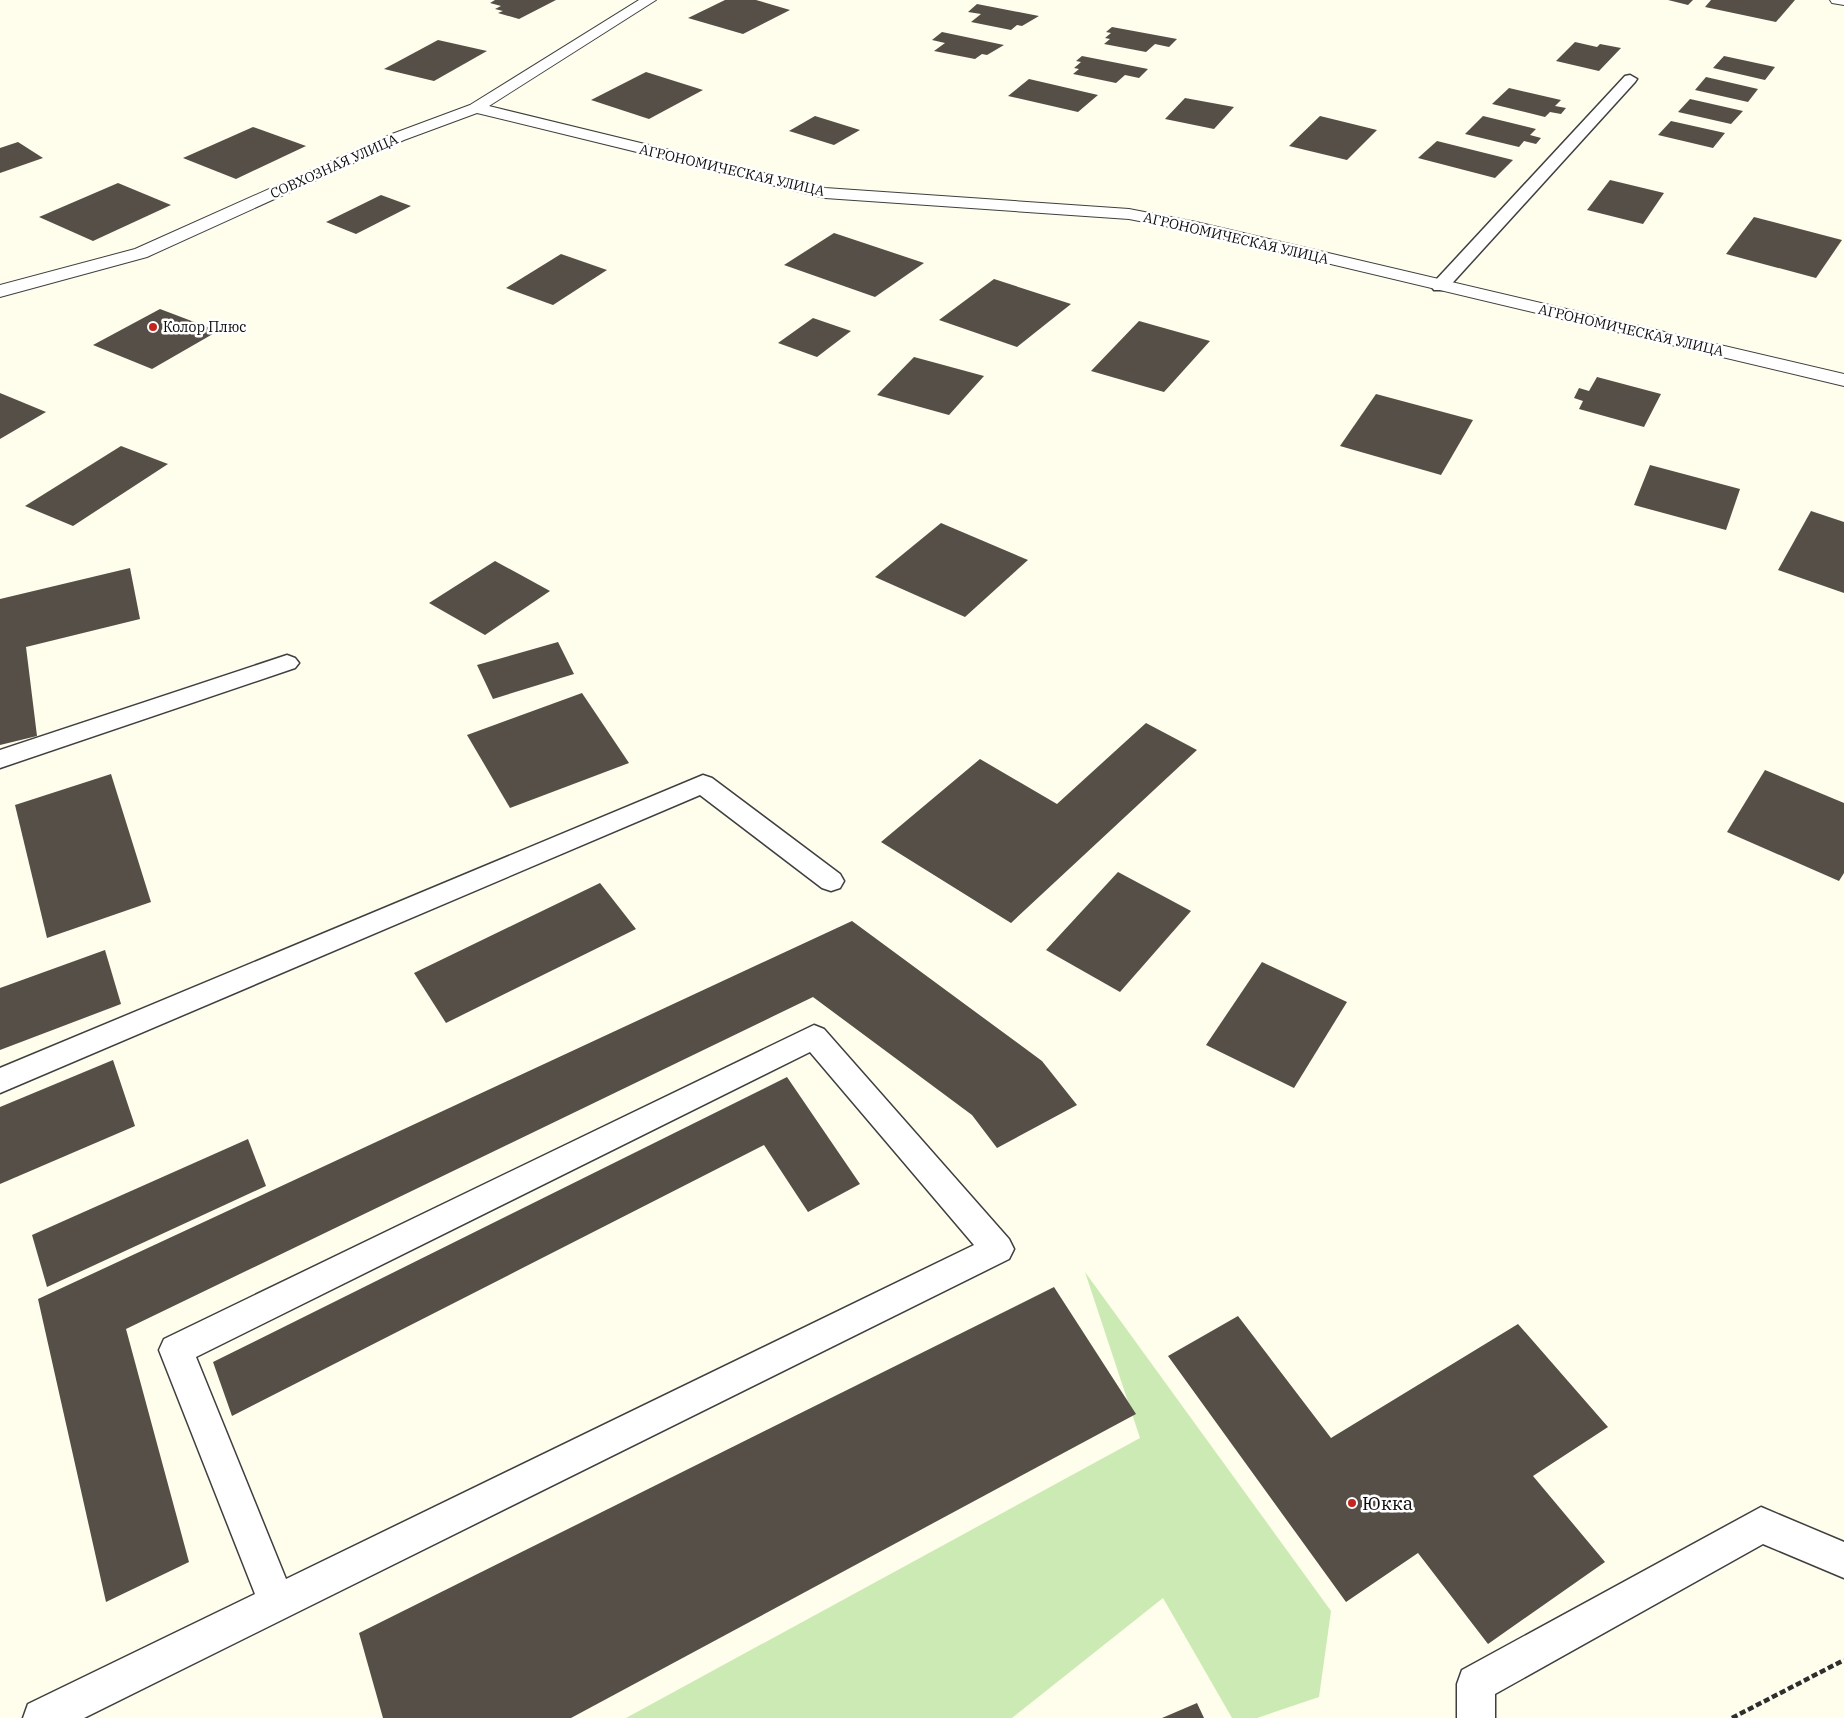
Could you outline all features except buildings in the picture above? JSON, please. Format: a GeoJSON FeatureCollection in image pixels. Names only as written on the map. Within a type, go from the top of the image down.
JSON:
{"type":"FeatureCollection","features":[{"type":"Feature","properties":{"kind":"street","name":"СОВХОЗНАЯ УЛИЦА"},"geometry":{"type":"LineString","coordinates":[[0,291],[141,253],[398,137],[476,108],[649,0]]}},
{"type":"Feature","properties":{"kind":"street"},"geometry":{"type":"LineString","coordinates":[[1837,0],[1844,2]]}},
{"type":"Feature","properties":{"kind":"street","name":"АГРОНОМИЧЕСКАЯ УЛИЦА"},"geometry":{"type":"LineString","coordinates":[[476,108],[825,193],[1129,214],[1196,227],[1844,380]]}},
{"type":"Feature","properties":{"kind":"lane"},"geometry":{"type":"LineString","coordinates":[[1440,286],[1630,79]]}},
{"type":"Feature","properties":{"kind":"lane"},"geometry":{"type":"LineString","coordinates":[[0,759],[287,662]]}},
{"type":"Feature","properties":{"kind":"lane"},"geometry":{"type":"LineString","coordinates":[[0,1081],[703,784],[831,881]]}},
{"type":"Feature","properties":{"kind":"lane"},"geometry":{"type":"LineString","coordinates":[[42,1718],[277,1604],[998,1249],[814,1036],[176,1350],[277,1604]]}},
{"type":"Feature","properties":{"kind":"lane"},"geometry":{"type":"LineString","coordinates":[[1476,1718],[1476,1684],[1761,1525],[1844,1560]]}},
{"type":"Feature","properties":{"kind":"path"},"geometry":{"type":"LineString","coordinates":[[1732,1718],[1844,1660]]}},
{"type":"Feature","properties":{"kind":"green space"},"geometry":{"type":"Polygon","coordinates":[[[1085,1272],[1331,1611],[1319,1697],[1257,1718],[1232,1718],[1163,1598],[1012,1718],[626,1718],[1140,1438],[1085,1272]]]}},
{"type":"Feature","properties":{"kind":"place","name":"Колор Плюс"},"geometry":{"type":"Point","coordinates":[153,327]}},
{"type":"Feature","properties":{"kind":"place","name":"Юкка"},"geometry":{"type":"Point","coordinates":[1352,1503]}}]}
